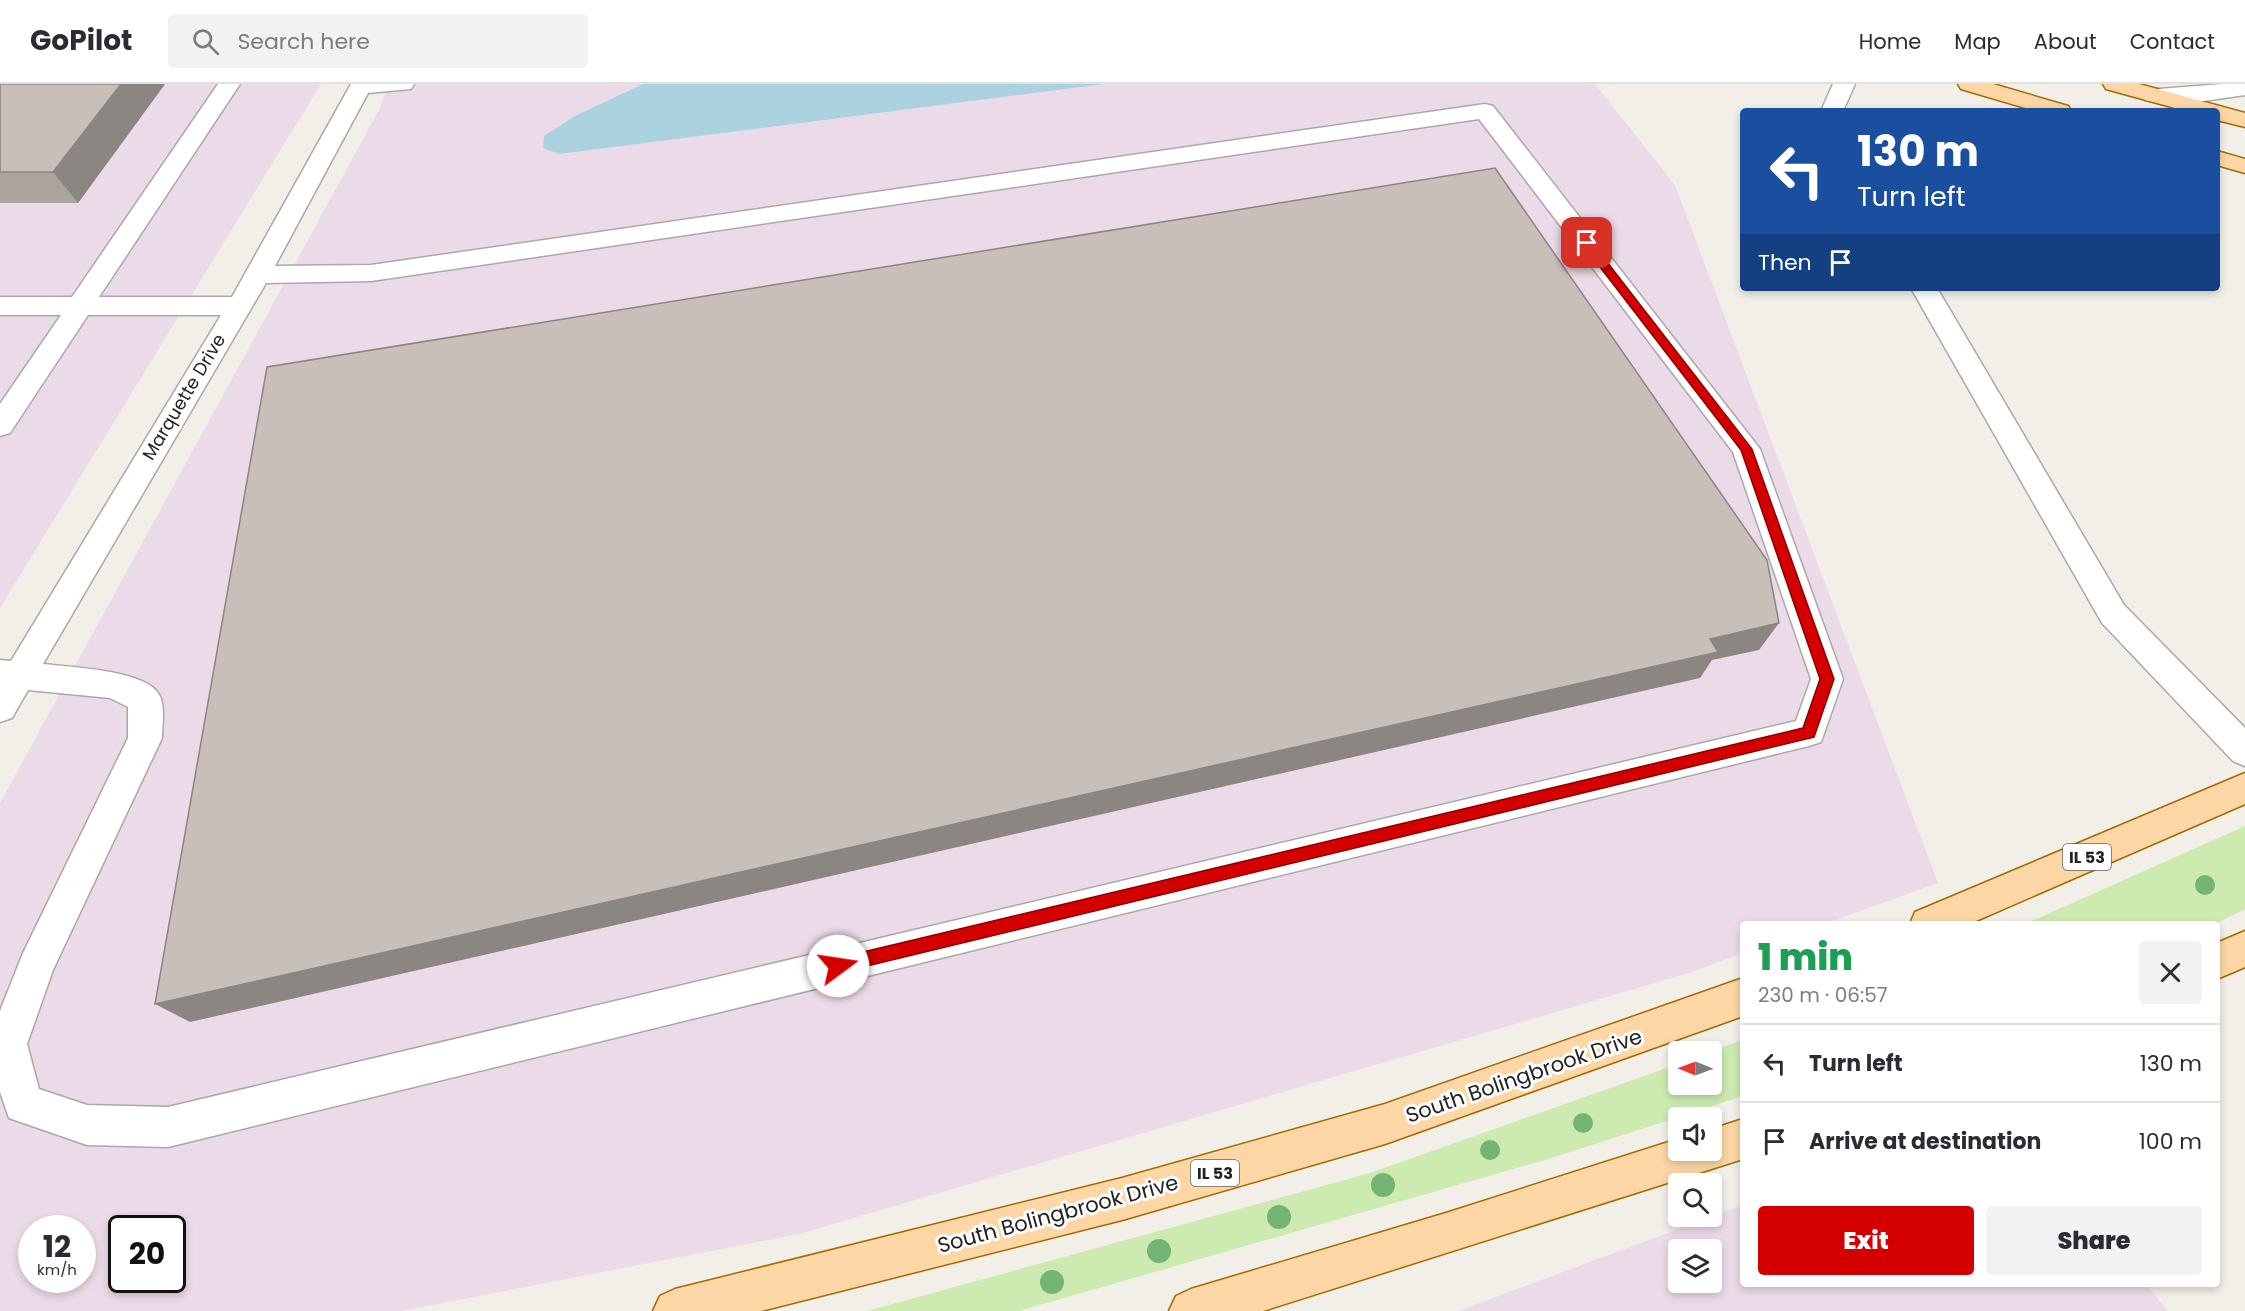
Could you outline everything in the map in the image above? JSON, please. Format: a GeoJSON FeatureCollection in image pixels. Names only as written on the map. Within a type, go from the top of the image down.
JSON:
{"type":"FeatureCollection","features":[{"type":"Feature","properties":{"kind":"main road"},"geometry":{"type":"LineString","coordinates":[[1969,84],[2050,108]]}},
{"type":"Feature","properties":{"kind":"main road"},"geometry":{"type":"LineString","coordinates":[[2114,84],[2200,108]]}},
{"type":"Feature","properties":{"kind":"main road"},"geometry":{"type":"LineString","coordinates":[[2220,113],[2245,120]]}},
{"type":"Feature","properties":{"kind":"main road"},"geometry":{"type":"LineString","coordinates":[[2220,159],[2245,166]]}},
{"type":"Feature","properties":{"kind":"main road","name":"IL 53"},"geometry":{"type":"LineString","coordinates":[[1935,921],[2245,788]]}},
{"type":"Feature","properties":{"kind":"main road"},"geometry":{"type":"LineString","coordinates":[[2220,960],[2245,949]]}},
{"type":"Feature","properties":{"kind":"main road","name":"South Bolingbrook Drive"},"geometry":{"type":"LineString","coordinates":[[675,1311],[1122,1199],[1385,1124],[1740,998]]}},
{"type":"Feature","properties":{"kind":"main road"},"geometry":{"type":"LineString","coordinates":[[1722,1146],[1740,1140]]}},
{"type":"Feature","properties":{"kind":"main road"},"geometry":{"type":"LineString","coordinates":[[1191,1311],[1446,1234],[1675,1161]]}},
{"type":"Feature","properties":{"kind":"street"},"geometry":{"type":"LineString","coordinates":[[0,426],[229,84]]}},
{"type":"Feature","properties":{"kind":"street"},"geometry":{"type":"LineString","coordinates":[[362,86],[403,84]]}},
{"type":"Feature","properties":{"kind":"street"},"geometry":{"type":"LineString","coordinates":[[1833,108],[1844,84]]}},
{"type":"Feature","properties":{"kind":"street","name":"Marquette Drive"},"geometry":{"type":"LineString","coordinates":[[0,708],[10,673],[258,275],[362,86]]}},
{"type":"Feature","properties":{"kind":"street"},"geometry":{"type":"LineString","coordinates":[[2153,95],[2189,95],[2245,88]]}},
{"type":"Feature","properties":{"kind":"street"},"geometry":{"type":"LineString","coordinates":[[10,673],[114,685],[145,700],[145,738],[36,966],[7,1044],[23,1104],[87,1125],[168,1126],[1809,732],[1827,679],[1746,449],[1485,111],[371,273],[258,275]]}},
{"type":"Feature","properties":{"kind":"street"},"geometry":{"type":"LineString","coordinates":[[1926,291],[2114,614],[2245,751]]}},
{"type":"Feature","properties":{"kind":"street"},"geometry":{"type":"LineString","coordinates":[[0,306],[238,306]]}},
{"type":"Feature","properties":{"kind":"shaded area"},"geometry":{"type":"Polygon","coordinates":[[[0,84],[321,84],[0,608],[0,84]]]}},
{"type":"Feature","properties":{"kind":"shaded area"},"geometry":{"type":"Polygon","coordinates":[[[388,84],[1595,84],[1675,185],[1938,883],[1832,921],[1740,921],[1740,954],[1692,972],[799,1234],[401,1311],[0,1311],[0,803],[380,108],[388,84]]]}},
{"type":"Feature","properties":{"kind":"shaded area"},"geometry":{"type":"Polygon","coordinates":[[[1740,1206],[1740,1287],[2148,1287],[2168,1311],[1458,1311],[1684,1227],[1722,1227],[1722,1213],[1740,1206]]]}},
{"type":"Feature","properties":{"kind":"green space"},"geometry":{"type":"Polygon","coordinates":[[[2245,826],[2245,909],[2220,922],[2032,921],[2245,826]]]}},
{"type":"Feature","properties":{"kind":"green space"},"geometry":{"type":"Polygon","coordinates":[[[1740,1041],[1740,1097],[1709,1107],[1668,1107],[1668,1120],[1555,1157],[1019,1311],[867,1311],[1370,1173],[1668,1068],[1668,1095],[1722,1095],[1722,1047],[1740,1041]]]}},
{"type":"Feature","properties":{"kind":"water"},"geometry":{"type":"Polygon","coordinates":[[[643,84],[1104,84],[559,154],[543,148],[544,136],[575,116],[643,84]]]}},
{"type":"Feature","properties":{"kind":"building"},"geometry":{"type":"Polygon","coordinates":[[[0,84],[121,84],[53,172],[0,172],[0,84]]]}},
{"type":"Feature","properties":{"kind":"building"},"geometry":{"type":"Polygon","coordinates":[[[1495,168],[1767,560],[1779,623],[1710,639],[1718,652],[155,1004],[267,367],[1495,168]]]}},
{"type":"Feature","properties":{"kind":"route"},"geometry":{"type":"LineString","coordinates":[[838,966],[1809,732],[1827,679],[1746,449],[1587,243]]}}]}
